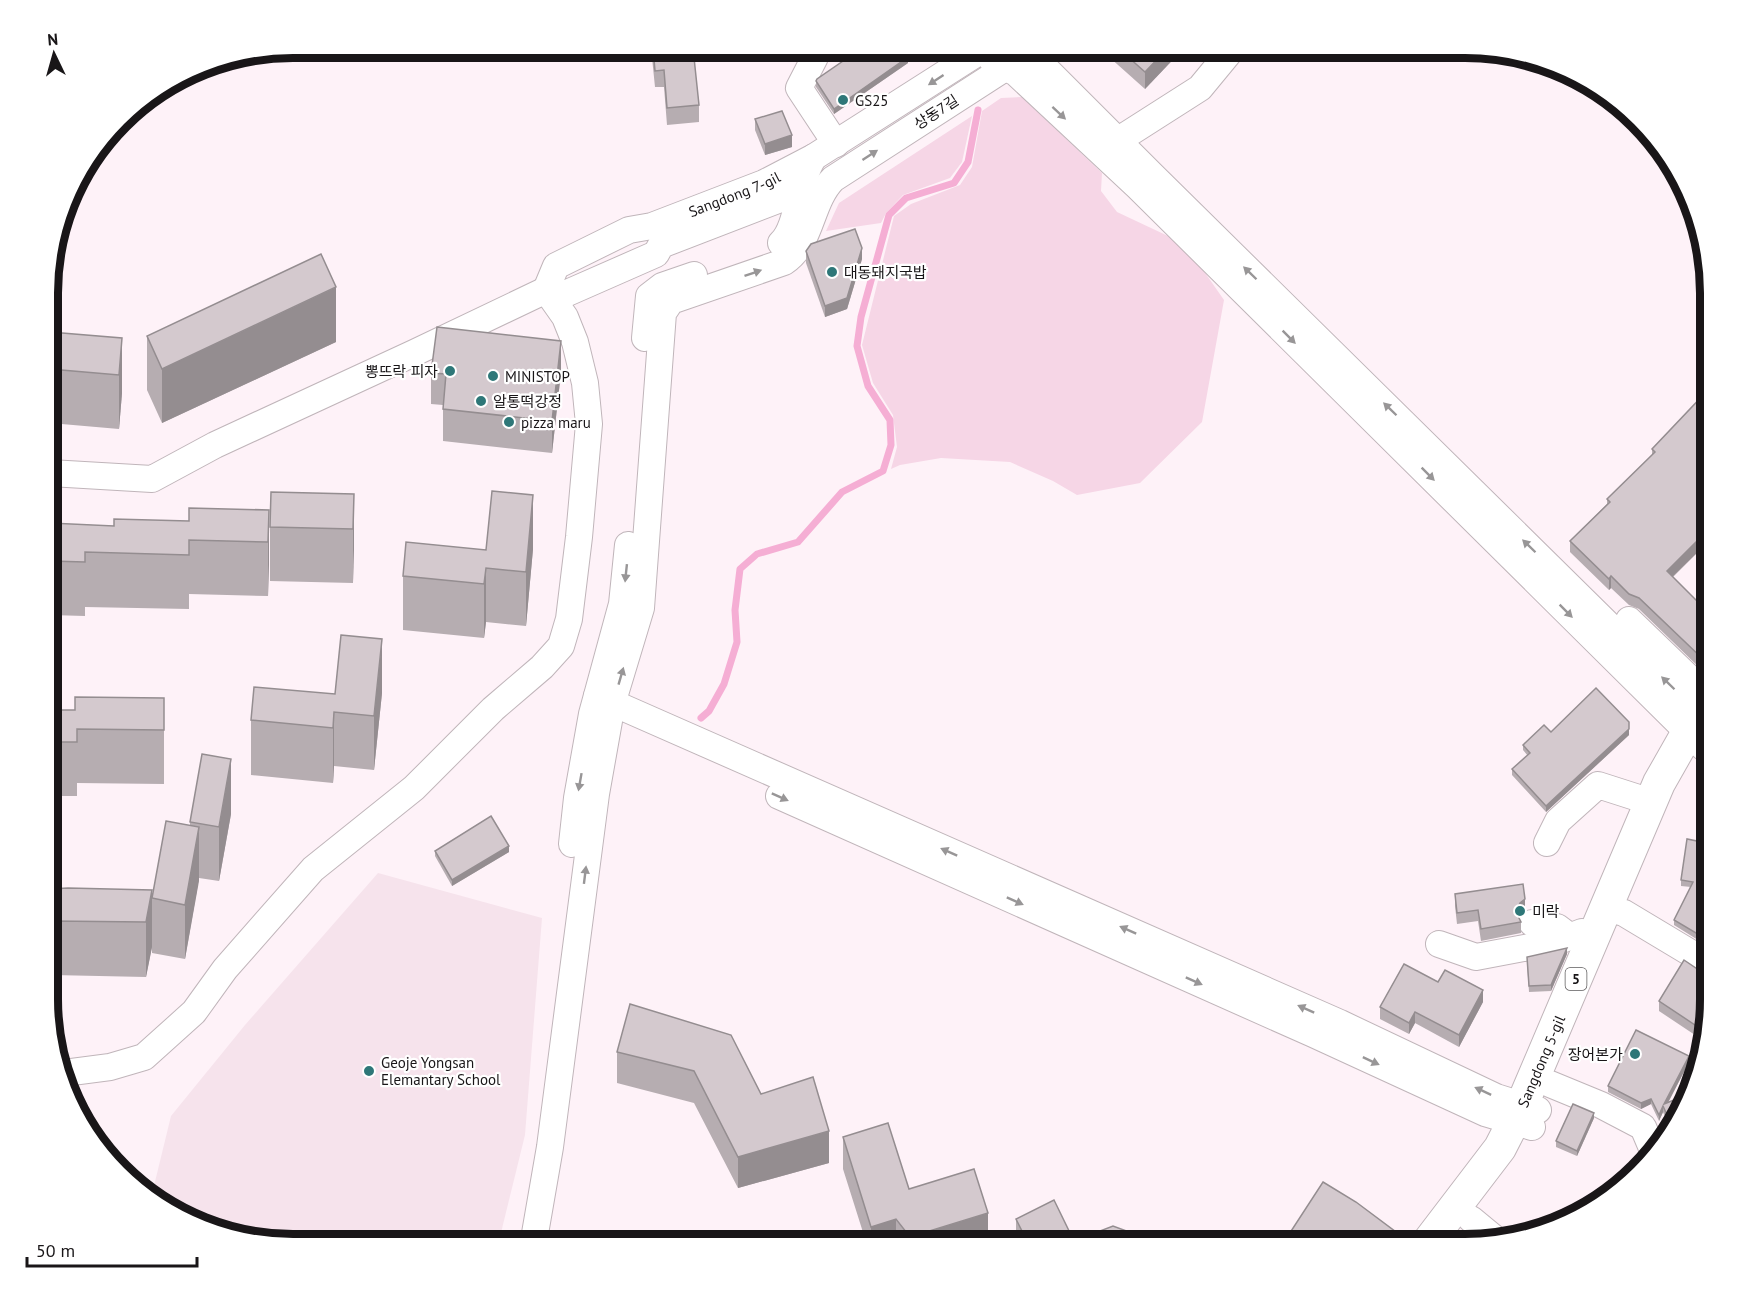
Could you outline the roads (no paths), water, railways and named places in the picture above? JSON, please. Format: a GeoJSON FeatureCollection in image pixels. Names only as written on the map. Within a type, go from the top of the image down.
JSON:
{"type":"FeatureCollection","features":[{"type":"Feature","properties":{"kind":"main road","name":"Sangdong 5-gil"},"geometry":{"type":"LineString","coordinates":[[1483,1228],[1513,1162],[1531,1110],[1582,936],[1616,910],[1651,802],[1700,728]]}},
{"type":"Feature","properties":{"kind":"main road","name":"Sangdong 5-gil"},"geometry":{"type":"LineString","coordinates":[[1434,1234],[1531,1110],[1616,910],[1668,805],[1700,731]]}},
{"type":"Feature","properties":{"kind":"street"},"geometry":{"type":"LineString","coordinates":[[814,58],[799,88],[836,144]]}},
{"type":"Feature","properties":{"kind":"street","name":"Sangdong 7-gil"},"geometry":{"type":"LineString","coordinates":[[656,236],[814,157],[967,58]]}},
{"type":"Feature","properties":{"kind":"street","name":"상동7길"},"geometry":{"type":"LineString","coordinates":[[781,250],[792,257],[801,244],[822,193],[837,176],[1016,58]]}},
{"type":"Feature","properties":{"kind":"street"},"geometry":{"type":"LineString","coordinates":[[1021,58],[1016,73],[1700,718]]}},
{"type":"Feature","properties":{"kind":"street"},"geometry":{"type":"LineString","coordinates":[[1026,58],[1118,141],[1700,718]]}},
{"type":"Feature","properties":{"kind":"street"},"geometry":{"type":"LineString","coordinates":[[1118,141],[1200,88],[1225,58]]}},
{"type":"Feature","properties":{"kind":"street","name":"Sangdong 7-gil"},"geometry":{"type":"LineString","coordinates":[[781,250],[792,222],[808,166],[814,157]]}},
{"type":"Feature","properties":{"kind":"street","name":"상동7길"},"geometry":{"type":"LineString","coordinates":[[656,236],[752,212],[837,176]]}},
{"type":"Feature","properties":{"kind":"street"},"geometry":{"type":"LineString","coordinates":[[519,1234],[535,1147],[577,798],[602,709],[622,604],[639,442],[649,296],[662,286],[781,250],[784,234],[774,216],[762,211],[752,212]]}},
{"type":"Feature","properties":{"kind":"street"},"geometry":{"type":"LineString","coordinates":[[58,472],[152,478],[215,445],[414,353],[548,284],[556,266],[629,230],[656,236]]}},
{"type":"Feature","properties":{"kind":"street"},"geometry":{"type":"LineString","coordinates":[[70,1072],[110,1067],[144,1057],[194,1012],[225,969],[313,869],[414,788],[542,667],[561,646],[569,619],[589,424],[585,383],[575,342],[548,284]]}},
{"type":"Feature","properties":{"kind":"street"},"geometry":{"type":"LineString","coordinates":[[1562,556],[1700,717]]}},
{"type":"Feature","properties":{"kind":"street"},"geometry":{"type":"LineString","coordinates":[[602,709],[1340,1023],[1496,1097],[1531,1110],[1601,1104],[1643,1127],[1650,1143]]}},
{"type":"Feature","properties":{"kind":"street"},"geometry":{"type":"LineString","coordinates":[[535,1234],[550,1148],[596,794],[602,709]]}},
{"type":"Feature","properties":{"kind":"street"},"geometry":{"type":"LineString","coordinates":[[1547,843],[1558,821],[1598,785],[1651,802]]}},
{"type":"Feature","properties":{"kind":"street"},"geometry":{"type":"LineString","coordinates":[[1616,910],[1700,958]]}},
{"type":"Feature","properties":{"kind":"street"},"geometry":{"type":"LineString","coordinates":[[1532,923],[1557,927],[1582,936]]}},
{"type":"Feature","properties":{"kind":"street"},"geometry":{"type":"LineString","coordinates":[[1439,944],[1476,957],[1582,936]]}},
{"type":"Feature","properties":{"kind":"waterway"},"geometry":{"type":"LineString","coordinates":[[701,718],[709,711],[724,684],[737,642],[735,610],[740,569],[757,554],[798,542],[842,492],[883,471],[891,445],[890,420],[868,386],[857,346],[861,317],[889,215],[906,198],[954,183],[968,162],[978,110]]}},
{"type":"Feature","properties":{"kind":"place","name":"GS25"},"geometry":{"type":"Point","coordinates":[843,100]}},
{"type":"Feature","properties":{"kind":"place","name":"대동돼지국밥"},"geometry":{"type":"Point","coordinates":[832,272]}},
{"type":"Feature","properties":{"kind":"place","name":"뽕뜨락 피자"},"geometry":{"type":"Point","coordinates":[450,371]}},
{"type":"Feature","properties":{"kind":"place","name":"MINISTOP"},"geometry":{"type":"Point","coordinates":[493,376]}},
{"type":"Feature","properties":{"kind":"place","name":"알통떡강정"},"geometry":{"type":"Point","coordinates":[481,401]}},
{"type":"Feature","properties":{"kind":"place","name":"pizza maru"},"geometry":{"type":"Point","coordinates":[509,422]}},
{"type":"Feature","properties":{"kind":"place","name":"미락"},"geometry":{"type":"Point","coordinates":[1520,911]}},
{"type":"Feature","properties":{"kind":"place","name":"장어본가"},"geometry":{"type":"Point","coordinates":[1635,1054]}},
{"type":"Feature","properties":{"kind":"place","name":"Geoje Yongsan Elemantary School"},"geometry":{"type":"Point","coordinates":[369,1071]}}]}
